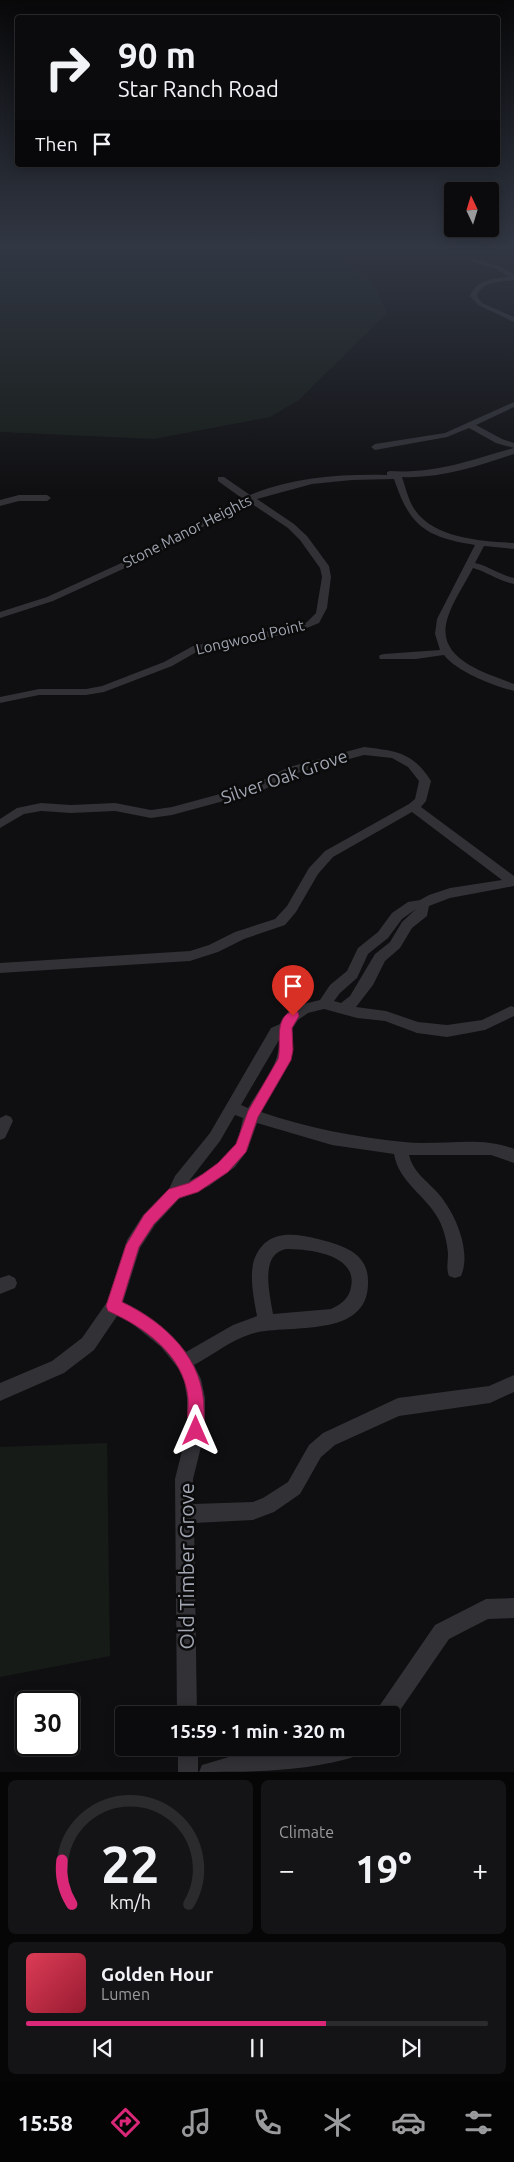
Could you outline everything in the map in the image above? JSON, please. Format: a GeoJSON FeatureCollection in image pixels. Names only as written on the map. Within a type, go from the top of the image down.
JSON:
{"type":"FeatureCollection","features":[{"type":"Feature","properties":{"kind":"street"},"geometry":{"type":"LineString","coordinates":[[375,447],[442,437],[514,404]]}},
{"type":"Feature","properties":{"kind":"street"},"geometry":{"type":"LineString","coordinates":[[470,425],[495,439],[510,444]]}},
{"type":"Feature","properties":{"kind":"street","name":"Stone Manor Heights"},"geometry":{"type":"LineString","coordinates":[[0,615],[50,599],[155,551],[227,509],[248,499],[299,483],[352,477],[389,478],[397,475],[451,470],[514,451]]}},
{"type":"Feature","properties":{"kind":"street"},"geometry":{"type":"LineString","coordinates":[[397,475],[410,510],[424,523],[442,533],[481,543],[514,546]]}},
{"type":"Feature","properties":{"kind":"street","name":"Longwood Point"},"geometry":{"type":"LineString","coordinates":[[0,700],[39,692],[86,692],[104,689],[168,664],[197,648],[297,629],[317,619],[323,608],[323,593],[326,582],[325,570],[300,534],[221,479]]}},
{"type":"Feature","properties":{"kind":"street"},"geometry":{"type":"LineString","coordinates":[[0,503],[19,498],[47,498]]}},
{"type":"Feature","properties":{"kind":"street"},"geometry":{"type":"LineString","coordinates":[[481,543],[439,628],[439,637],[447,652],[473,673],[514,688]]}},
{"type":"Feature","properties":{"kind":"street"},"geometry":{"type":"LineString","coordinates":[[471,566],[484,568],[504,579],[514,581]]}},
{"type":"Feature","properties":{"kind":"street"},"geometry":{"type":"LineString","coordinates":[[384,657],[416,656],[447,652]]}},
{"type":"Feature","properties":{"kind":"street","name":"Silver Oak Grove"},"geometry":{"type":"LineString","coordinates":[[0,824],[21,811],[41,808],[115,807],[151,814],[172,811],[252,790],[293,770],[364,751],[396,755],[412,764],[418,770],[425,781],[425,787],[420,801],[413,807]]}},
{"type":"Feature","properties":{"kind":"street"},"geometry":{"type":"LineString","coordinates":[[0,968],[190,956],[213,949],[240,935],[271,926],[287,915],[313,871],[328,854],[413,807],[514,882]]}},
{"type":"Feature","properties":{"kind":"street"},"geometry":{"type":"LineString","coordinates":[[324,1004],[335,989],[352,974],[363,951],[383,935],[397,916],[412,905],[423,904],[450,893],[514,882]]}},
{"type":"Feature","properties":{"kind":"street"},"geometry":{"type":"LineString","coordinates":[[344,1008],[355,1000],[380,958],[395,945],[407,924],[422,913],[423,904]]}},
{"type":"Feature","properties":{"kind":"street"},"geometry":{"type":"LineString","coordinates":[[352,974],[368,981]]}},
{"type":"Feature","properties":{"kind":"street"},"geometry":{"type":"LineString","coordinates":[[0,1392],[58,1368],[88,1344],[114,1306],[133,1245],[149,1220],[174,1194],[180,1181],[215,1137],[276,1032],[285,1028],[293,1016],[304,1009],[324,1004],[344,1008],[357,1014],[386,1016],[432,1030],[448,1031],[485,1025],[511,1011]]}},
{"type":"Feature","properties":{"kind":"street"},"geometry":{"type":"LineString","coordinates":[[174,1194],[193,1188],[223,1167],[241,1147],[252,1115],[284,1060],[286,1050],[285,1028]]}},
{"type":"Feature","properties":{"kind":"street"},"geometry":{"type":"LineString","coordinates":[[232,1108],[309,1135],[368,1146],[452,1150],[483,1147],[497,1149],[514,1156]]}},
{"type":"Feature","properties":{"kind":"street"},"geometry":{"type":"LineString","coordinates":[[400,1148],[402,1162],[409,1176],[433,1198],[445,1214],[453,1238],[457,1261],[455,1271]]}},
{"type":"Feature","properties":{"kind":"street"},"geometry":{"type":"LineString","coordinates":[[184,1362],[247,1327],[266,1322],[333,1317],[344,1313],[353,1305],[360,1293],[361,1281],[357,1268],[350,1258],[340,1252],[301,1242],[277,1243],[265,1253],[261,1263],[266,1322]]}},
{"type":"Feature","properties":{"kind":"street","name":"Old Timber Grove"},"geometry":{"type":"LineString","coordinates":[[114,1306],[136,1316],[167,1340],[184,1362],[194,1389],[196,1431],[184,1479],[187,1706]]}},
{"type":"Feature","properties":{"kind":"street"},"geometry":{"type":"LineString","coordinates":[[184,1514],[253,1511],[268,1506],[294,1488],[315,1452],[328,1439],[398,1407],[490,1394],[514,1383]]}},
{"type":"Feature","properties":{"kind":"street"},"geometry":{"type":"LineString","coordinates":[[391,1706],[442,1632],[486,1609],[514,1608]]}},
{"type":"Feature","properties":{"kind":"street"},"geometry":{"type":"LineString","coordinates":[[188,1756],[188,1772]]}},
{"type":"Feature","properties":{"kind":"street"},"geometry":{"type":"LineString","coordinates":[[209,1772],[232,1766],[318,1759],[328,1756]]}},
{"type":"Feature","properties":{"kind":"shaded area"},"geometry":{"type":"Polygon","coordinates":[[[0,328],[372,328],[299,400],[270,417],[154,439],[0,432],[0,328]]]}},
{"type":"Feature","properties":{"kind":"shaded area"},"geometry":{"type":"Polygon","coordinates":[[[107,1443],[110,1656],[0,1677],[0,1447],[107,1443]]]}},
{"type":"Feature","properties":{"kind":"route"},"geometry":{"type":"LineString","coordinates":[[196,1431],[196,1398],[192,1379],[184,1362],[167,1340],[154,1329],[136,1316],[114,1306],[133,1245],[149,1220],[174,1194],[193,1188],[208,1178],[223,1167],[241,1147],[252,1115],[284,1060],[286,1050],[285,1028],[293,1016]]}}]}
